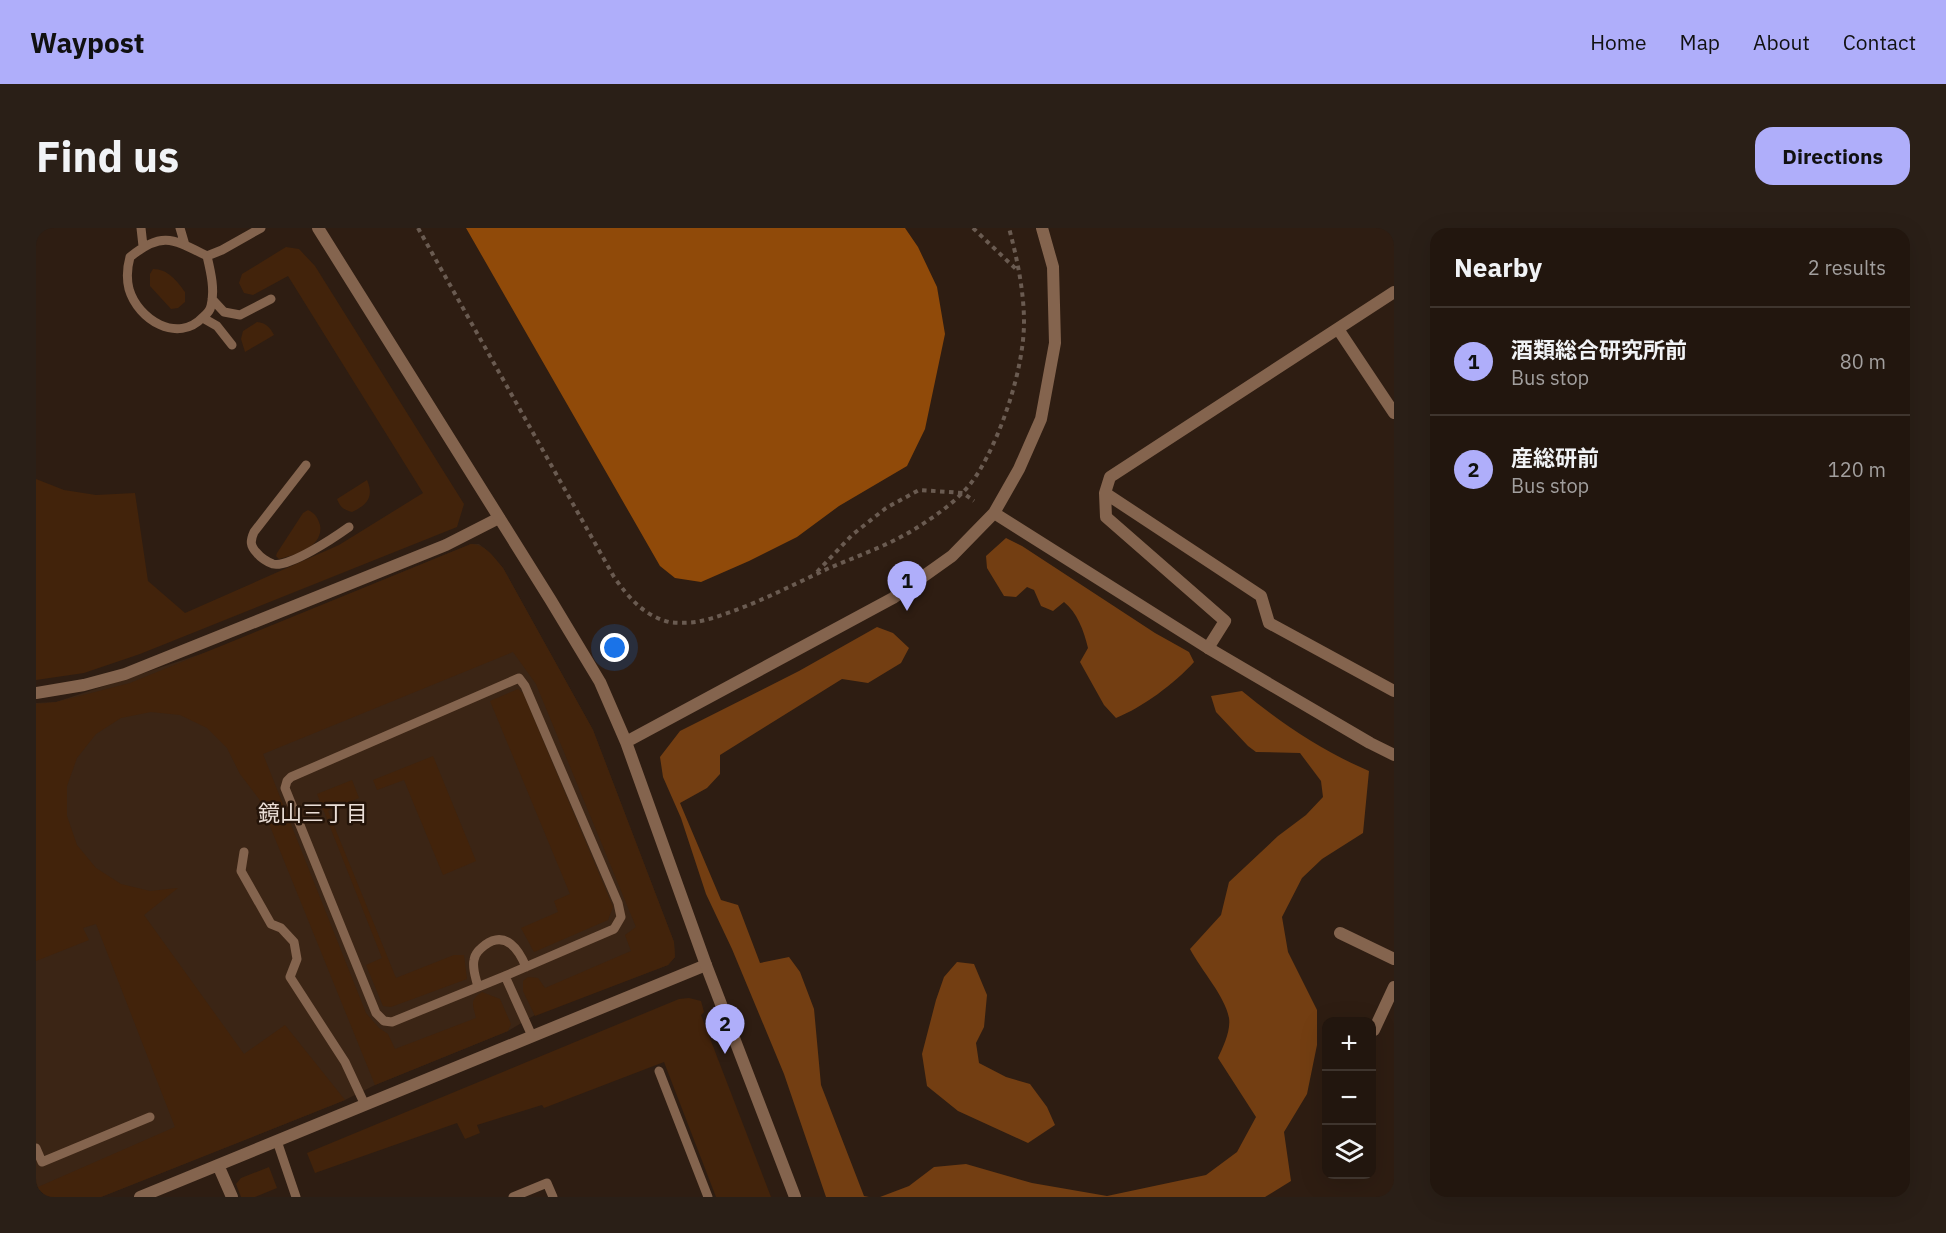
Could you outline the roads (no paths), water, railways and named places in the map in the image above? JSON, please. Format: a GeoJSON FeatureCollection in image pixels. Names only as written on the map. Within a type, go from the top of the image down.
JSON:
{"type":"FeatureCollection","features":[{"type":"Feature","properties":{"kind":"street"},"geometry":{"type":"LineString","coordinates":[[318,228],[600,682],[626,741],[706,965],[795,1197]]}},
{"type":"Feature","properties":{"kind":"street"},"geometry":{"type":"LineString","coordinates":[[626,741],[893,598],[952,556],[994,513],[1019,469],[1041,419],[1056,343],[1053,267],[1042,228]]}},
{"type":"Feature","properties":{"kind":"street"},"geometry":{"type":"LineString","coordinates":[[1208,648],[1224,621],[1106,517],[1105,493],[1110,477],[1394,292]]}},
{"type":"Feature","properties":{"kind":"street"},"geometry":{"type":"LineString","coordinates":[[1338,329],[1394,412]]}},
{"type":"Feature","properties":{"kind":"street"},"geometry":{"type":"LineString","coordinates":[[1105,493],[1260,596],[1269,622],[1394,691]]}},
{"type":"Feature","properties":{"kind":"street"},"geometry":{"type":"LineString","coordinates":[[994,513],[1208,648],[1394,755]]}},
{"type":"Feature","properties":{"kind":"street"},"geometry":{"type":"LineString","coordinates":[[36,693],[84,686],[125,674],[446,545],[499,518]]}},
{"type":"Feature","properties":{"kind":"street"},"geometry":{"type":"LineString","coordinates":[[1340,933],[1394,959]]}},
{"type":"Feature","properties":{"kind":"street"},"geometry":{"type":"LineString","coordinates":[[140,1197],[706,965]]}},
{"type":"Feature","properties":{"kind":"street"},"geometry":{"type":"LineString","coordinates":[[1376,1026],[1394,987]]}},
{"type":"Feature","properties":{"kind":"street"},"geometry":{"type":"LineString","coordinates":[[218,1165],[232,1197]]}},
{"type":"Feature","properties":{"kind":"lane"},"geometry":{"type":"LineString","coordinates":[[141,228],[142,246]]}},
{"type":"Feature","properties":{"kind":"lane"},"geometry":{"type":"LineString","coordinates":[[180,228],[184,244]]}},
{"type":"Feature","properties":{"kind":"lane"},"geometry":{"type":"LineString","coordinates":[[207,256],[213,289],[211,309],[196,325],[179,330],[154,323],[142,312],[130,291],[126,273],[130,257],[142,246],[162,239],[184,244],[207,256],[261,228]]}},
{"type":"Feature","properties":{"kind":"lane"},"geometry":{"type":"LineString","coordinates":[[212,299],[224,312],[240,315],[271,299]]}},
{"type":"Feature","properties":{"kind":"lane"},"geometry":{"type":"LineString","coordinates":[[203,318],[217,326],[232,345]]}},
{"type":"Feature","properties":{"kind":"lane"},"geometry":{"type":"LineString","coordinates":[[306,465],[254,532],[250,541],[252,549],[260,557],[273,564],[285,563],[328,542],[349,527]]}},
{"type":"Feature","properties":{"kind":"lane"},"geometry":{"type":"LineString","coordinates":[[519,678],[525,686],[595,849],[618,903],[621,916],[614,929],[505,976],[392,1022],[384,1021],[376,1013],[285,788],[291,777],[519,678]]}},
{"type":"Feature","properties":{"kind":"lane"},"geometry":{"type":"LineString","coordinates":[[244,852],[241,871],[271,924],[281,928],[294,942],[297,958],[290,977],[345,1062],[365,1105]]}},
{"type":"Feature","properties":{"kind":"lane"},"geometry":{"type":"LineString","coordinates":[[478,987],[473,969],[474,958],[489,942],[500,940],[509,942],[519,952],[526,967]]}},
{"type":"Feature","properties":{"kind":"lane"},"geometry":{"type":"LineString","coordinates":[[505,976],[532,1036]]}},
{"type":"Feature","properties":{"kind":"lane"},"geometry":{"type":"LineString","coordinates":[[659,1071],[708,1197]]}},
{"type":"Feature","properties":{"kind":"lane"},"geometry":{"type":"LineString","coordinates":[[36,1148],[42,1162],[150,1117]]}},
{"type":"Feature","properties":{"kind":"lane"},"geometry":{"type":"LineString","coordinates":[[277,1141],[296,1197]]}},
{"type":"Feature","properties":{"kind":"lane"},"geometry":{"type":"LineString","coordinates":[[513,1197],[547,1183],[553,1197]]}},
{"type":"Feature","properties":{"kind":"place","name":"酒類総合研究所前"},"geometry":{"type":"Point","coordinates":[907,611]}},
{"type":"Feature","properties":{"kind":"place","name":"産総研前"},"geometry":{"type":"Point","coordinates":[725,1054]}},
{"type":"Feature","properties":{"kind":"district","name":"鏡山三丁目"},"geometry":{"type":"Point","coordinates":[313,813]}}]}
